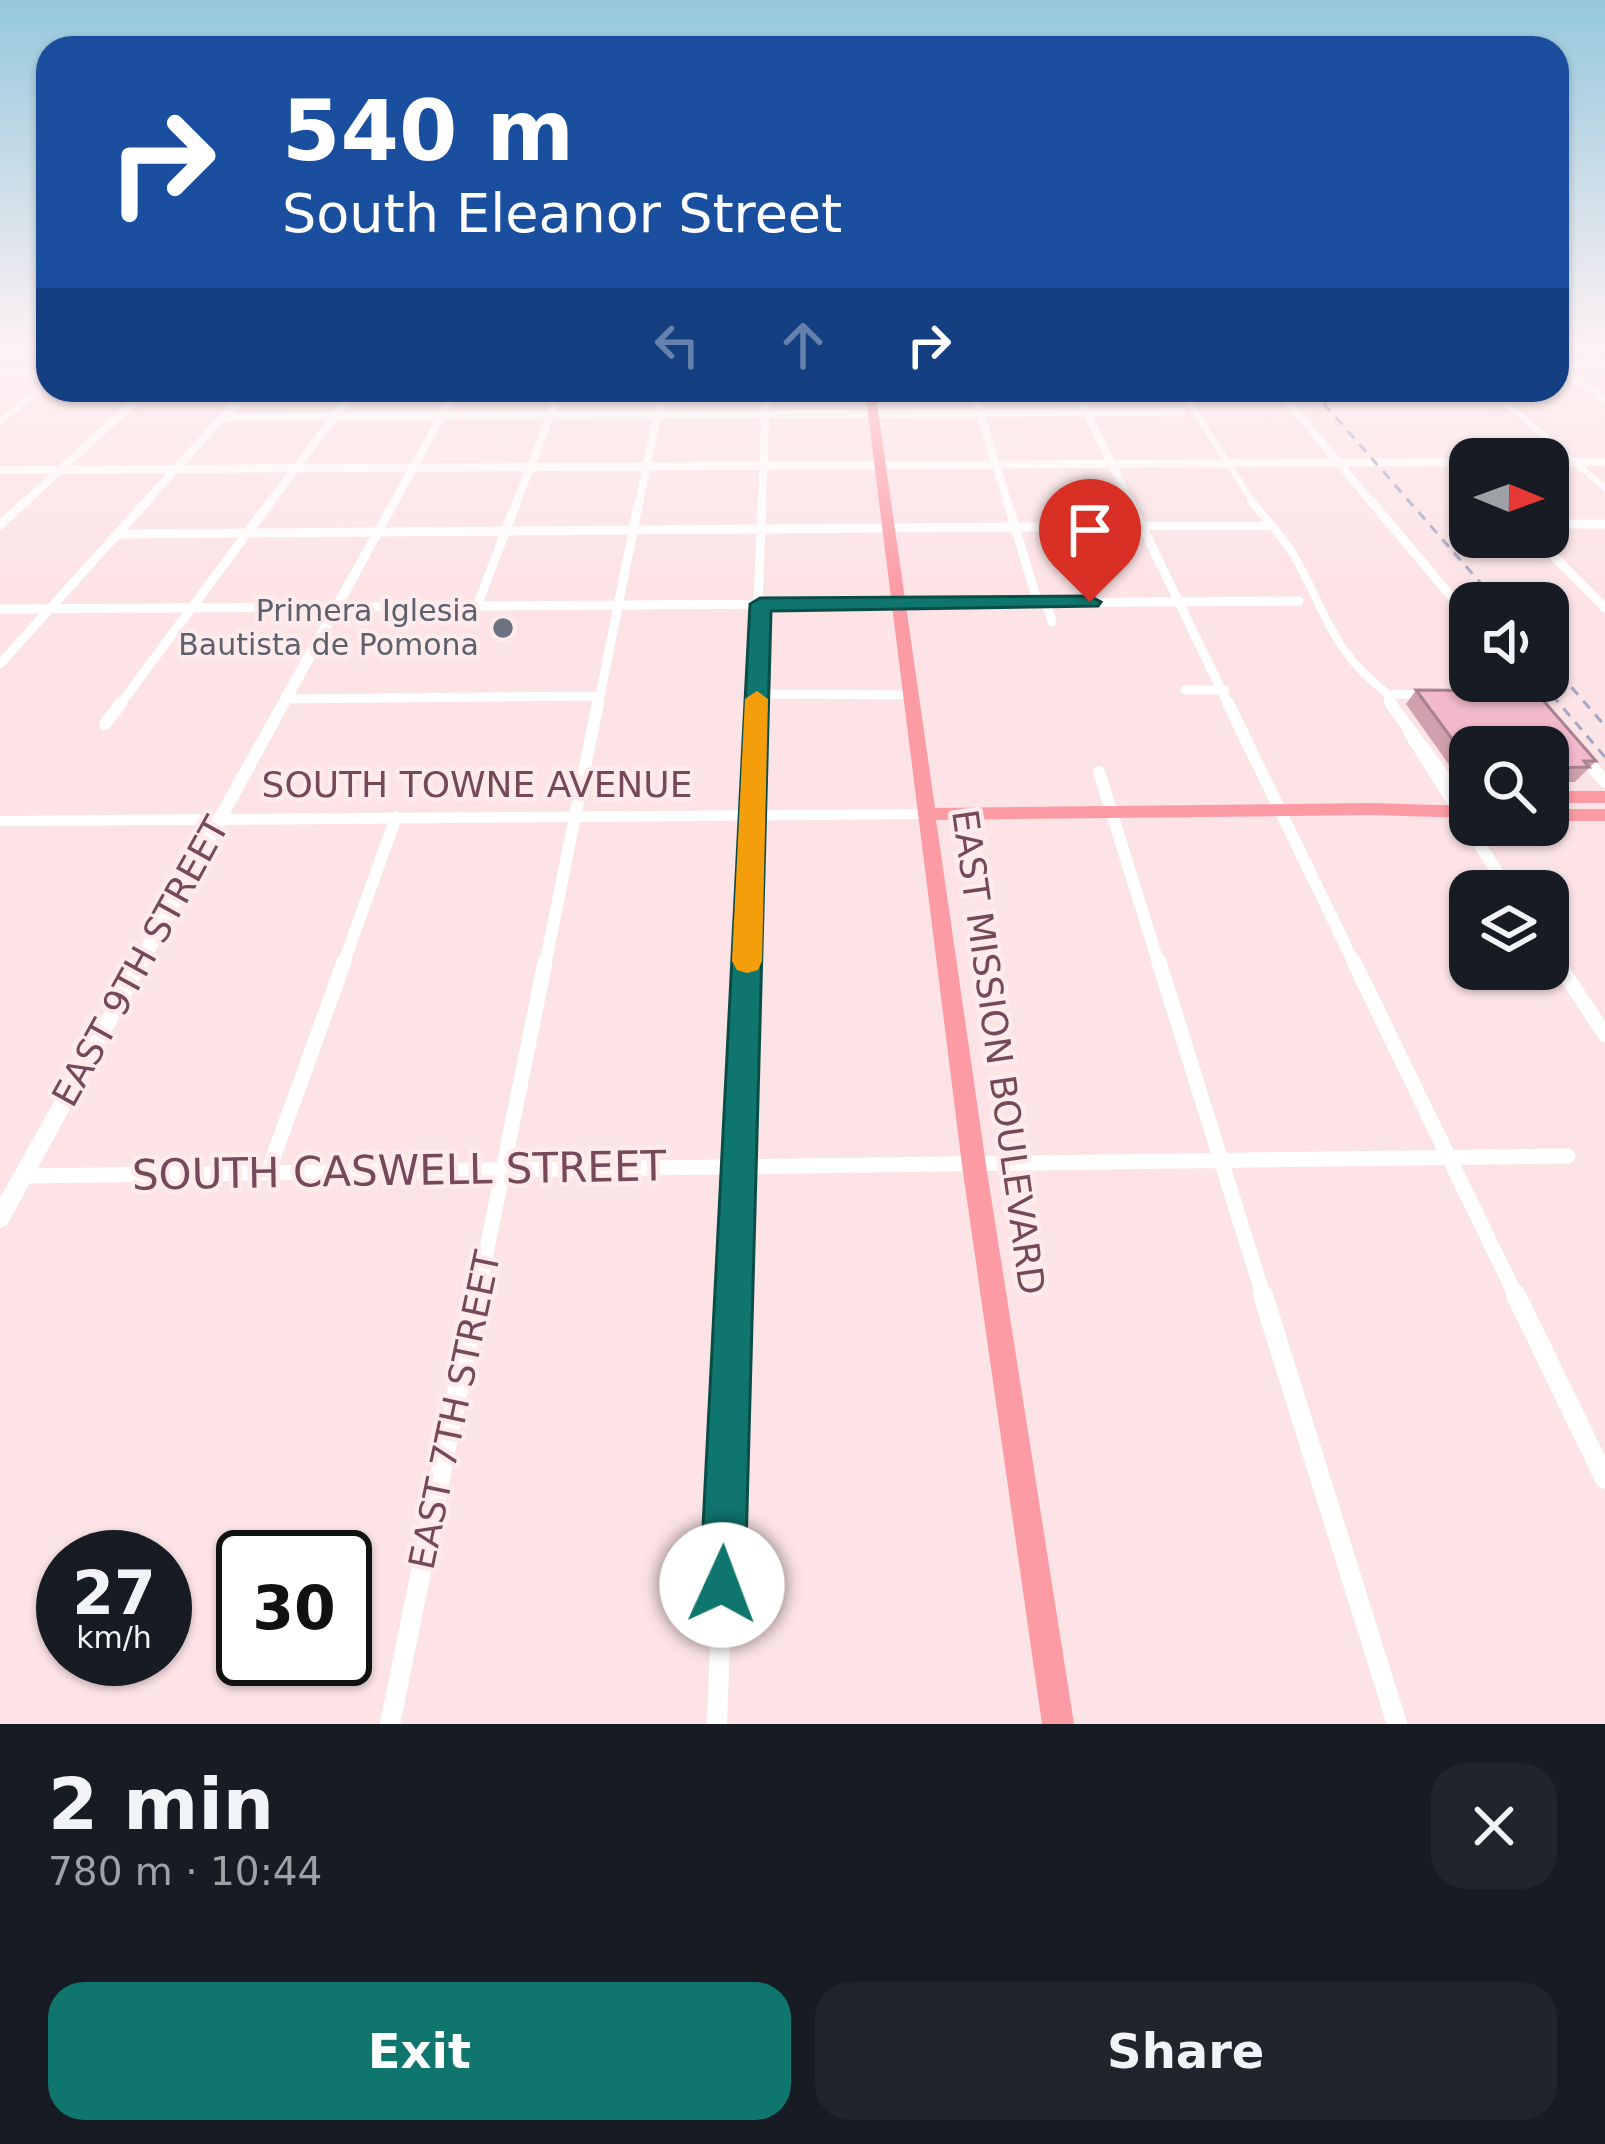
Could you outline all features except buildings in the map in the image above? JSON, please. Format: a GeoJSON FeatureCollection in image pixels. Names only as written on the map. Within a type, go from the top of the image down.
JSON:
{"type":"FeatureCollection","features":[{"type":"Feature","properties":{"kind":"main road","name":"EAST MISSION BOULEVARD"},"geometry":{"type":"LineString","coordinates":[[876,425],[974,1165],[1058,1724]]}},
{"type":"Feature","properties":{"kind":"main road"},"geometry":{"type":"LineString","coordinates":[[1569,797],[1605,796]]}},
{"type":"Feature","properties":{"kind":"main road","name":"SOUTH TOWNE AVENUE"},"geometry":{"type":"LineString","coordinates":[[926,814],[1449,807]]}},
{"type":"Feature","properties":{"kind":"main road"},"geometry":{"type":"LineString","coordinates":[[1569,815],[1605,814]]}},
{"type":"Feature","properties":{"kind":"street"},"geometry":{"type":"LineString","coordinates":[[0,525],[108,425]]}},
{"type":"Feature","properties":{"kind":"street"},"geometry":{"type":"LineString","coordinates":[[0,664],[217,425]]}},
{"type":"Feature","properties":{"kind":"street"},"geometry":{"type":"LineString","coordinates":[[105,724],[326,425]]}},
{"type":"Feature","properties":{"kind":"street","name":"EAST 9TH STREET"},"geometry":{"type":"LineString","coordinates":[[0,1217],[436,425]]}},
{"type":"Feature","properties":{"kind":"street"},"geometry":{"type":"LineString","coordinates":[[477,606],[545,425]]}},
{"type":"Feature","properties":{"kind":"street","name":"EAST 7TH STREET"},"geometry":{"type":"LineString","coordinates":[[390,1724],[655,425]]}},
{"type":"Feature","properties":{"kind":"street"},"geometry":{"type":"LineString","coordinates":[[716,1724],[765,425]]}},
{"type":"Feature","properties":{"kind":"street"},"geometry":{"type":"LineString","coordinates":[[984,425],[1014,527],[1052,622]]}},
{"type":"Feature","properties":{"kind":"street"},"geometry":{"type":"LineString","coordinates":[[1093,425],[1605,1479]]}},
{"type":"Feature","properties":{"kind":"street"},"geometry":{"type":"LineString","coordinates":[[1204,425],[1292,554],[1323,619],[1357,670],[1389,695],[1439,786],[1449,794]]}},
{"type":"Feature","properties":{"kind":"street"},"geometry":{"type":"LineString","coordinates":[[1308,425],[1449,595]]}},
{"type":"Feature","properties":{"kind":"street"},"geometry":{"type":"LineString","coordinates":[[1531,425],[1605,489]]}},
{"type":"Feature","properties":{"kind":"street"},"geometry":{"type":"LineString","coordinates":[[1569,461],[1605,462]]}},
{"type":"Feature","properties":{"kind":"street"},"geometry":{"type":"LineString","coordinates":[[0,470],[1449,463]]}},
{"type":"Feature","properties":{"kind":"street"},"geometry":{"type":"LineString","coordinates":[[1569,524],[1605,524]]}},
{"type":"Feature","properties":{"kind":"street"},"geometry":{"type":"LineString","coordinates":[[117,534],[1269,526]]}},
{"type":"Feature","properties":{"kind":"street"},"geometry":{"type":"LineString","coordinates":[[1557,558],[1605,608]]}},
{"type":"Feature","properties":{"kind":"street"},"geometry":{"type":"LineString","coordinates":[[0,609],[1299,601]]}},
{"type":"Feature","properties":{"kind":"street"},"geometry":{"type":"LineString","coordinates":[[1185,690],[1225,690]]}},
{"type":"Feature","properties":{"kind":"street"},"geometry":{"type":"LineString","coordinates":[[757,694],[912,695]]}},
{"type":"Feature","properties":{"kind":"street"},"geometry":{"type":"LineString","coordinates":[[1389,695],[1438,696]]}},
{"type":"Feature","properties":{"kind":"street"},"geometry":{"type":"LineString","coordinates":[[285,699],[599,696]]}},
{"type":"Feature","properties":{"kind":"street"},"geometry":{"type":"LineString","coordinates":[[1539,702],[1548,713]]}},
{"type":"Feature","properties":{"kind":"street"},"geometry":{"type":"LineString","coordinates":[[1577,748],[1605,782]]}},
{"type":"Feature","properties":{"kind":"street"},"geometry":{"type":"LineString","coordinates":[[1099,772],[1397,1724]]}},
{"type":"Feature","properties":{"kind":"street","name":"SOUTH TOWNE AVENUE"},"geometry":{"type":"LineString","coordinates":[[0,820],[926,814]]}},
{"type":"Feature","properties":{"kind":"street"},"geometry":{"type":"LineString","coordinates":[[269,1169],[396,817]]}},
{"type":"Feature","properties":{"kind":"street"},"geometry":{"type":"LineString","coordinates":[[1569,981],[1605,1035]]}},
{"type":"Feature","properties":{"kind":"street","name":"SOUTH CASWELL STREET"},"geometry":{"type":"LineString","coordinates":[[23,1176],[269,1169],[1568,1156]]}},
{"type":"Feature","properties":{"kind":"railway"},"geometry":{"type":"LineString","coordinates":[[1343,425],[1480,582]]}},
{"type":"Feature","properties":{"kind":"railway"},"geometry":{"type":"LineString","coordinates":[[1569,684],[1605,726]]}},
{"type":"Feature","properties":{"kind":"railway"},"geometry":{"type":"LineString","coordinates":[[1558,702],[1605,757]]}},
{"type":"Feature","properties":{"kind":"slow traffic"},"geometry":{"type":"LineString","coordinates":[[747,961],[757,699]]}},
{"type":"Feature","properties":{"kind":"place","name":"Primera Iglesia Bautista de Pomona"},"geometry":{"type":"Point","coordinates":[503,628]}},
{"type":"Feature","properties":{"kind":"route"},"geometry":{"type":"LineString","coordinates":[[722,1585],[760,604],[1090,602]]}}]}
